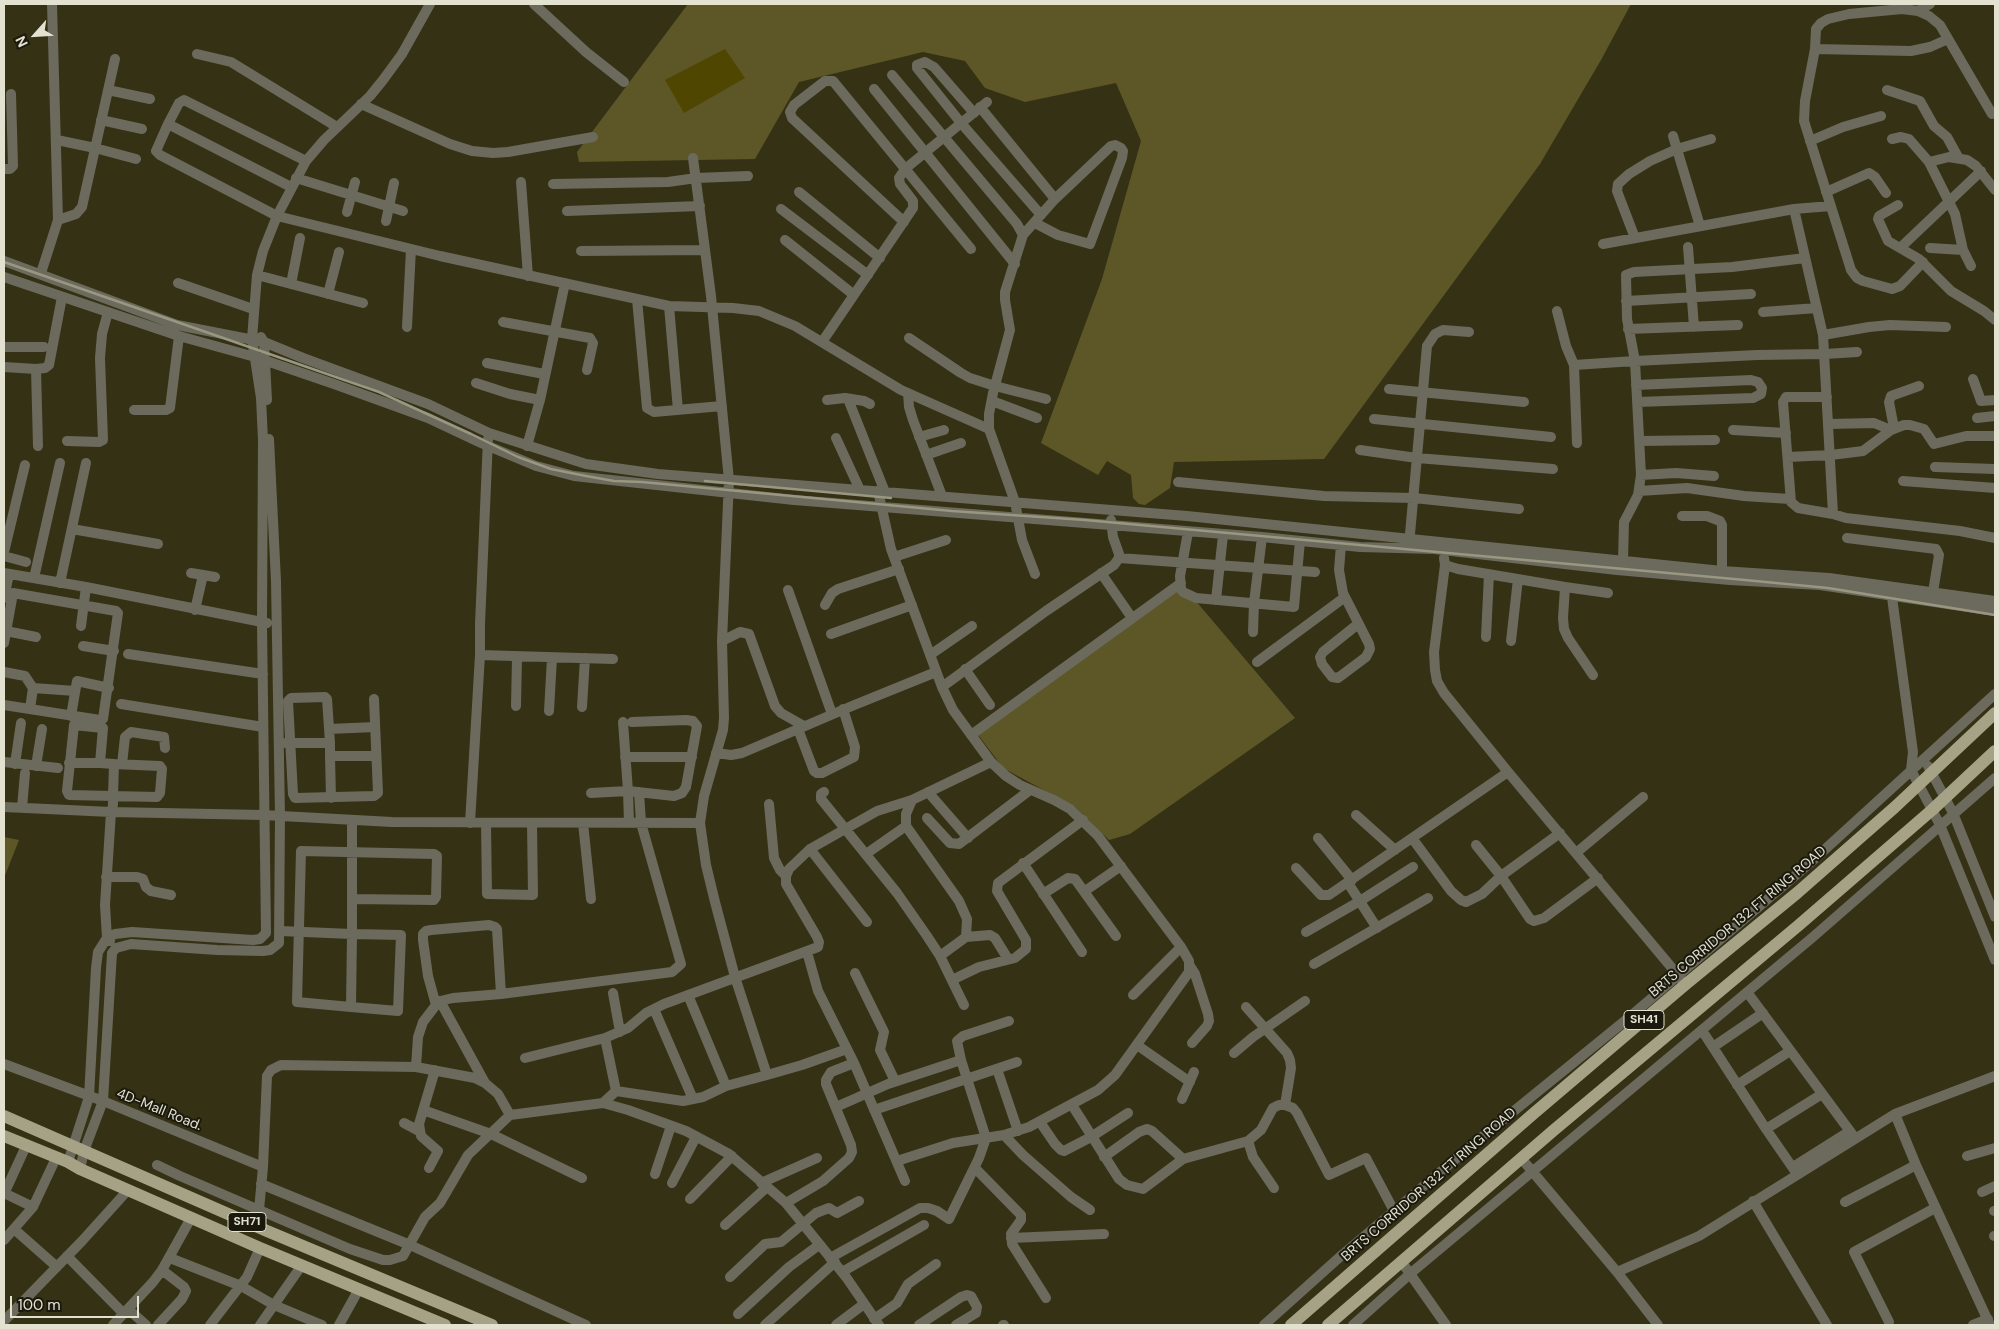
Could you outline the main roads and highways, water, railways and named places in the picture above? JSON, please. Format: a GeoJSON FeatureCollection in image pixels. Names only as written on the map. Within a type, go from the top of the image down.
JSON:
{"type":"FeatureCollection","features":[{"type":"Feature","properties":{"kind":"main road","name":"BRTS CORRIDOR 132 FT RING ROAD"},"geometry":{"type":"LineString","coordinates":[[1291,1325],[1534,1114],[1682,979],[1797,893],[1895,807],[1995,713]]}},
{"type":"Feature","properties":{"kind":"main road","name":"SH41"},"geometry":{"type":"LineString","coordinates":[[1328,1325],[1521,1158],[1800,925],[1932,810],[1995,751]]}},
{"type":"Feature","properties":{"kind":"main road","name":"SH71"},"geometry":{"type":"LineString","coordinates":[[4,1116],[276,1235],[492,1325]]}},
{"type":"Feature","properties":{"kind":"main road","name":"SH71"},"geometry":{"type":"LineString","coordinates":[[4,1136],[437,1324]]}},
{"type":"Feature","properties":{"kind":"railway"},"geometry":{"type":"LineString","coordinates":[[4,262],[379,392],[518,457],[551,469],[614,481],[952,511],[1085,520],[1828,588],[1995,615]]}},
{"type":"Feature","properties":{"kind":"railway"},"geometry":{"type":"LineString","coordinates":[[705,481],[891,498]]}}]}
